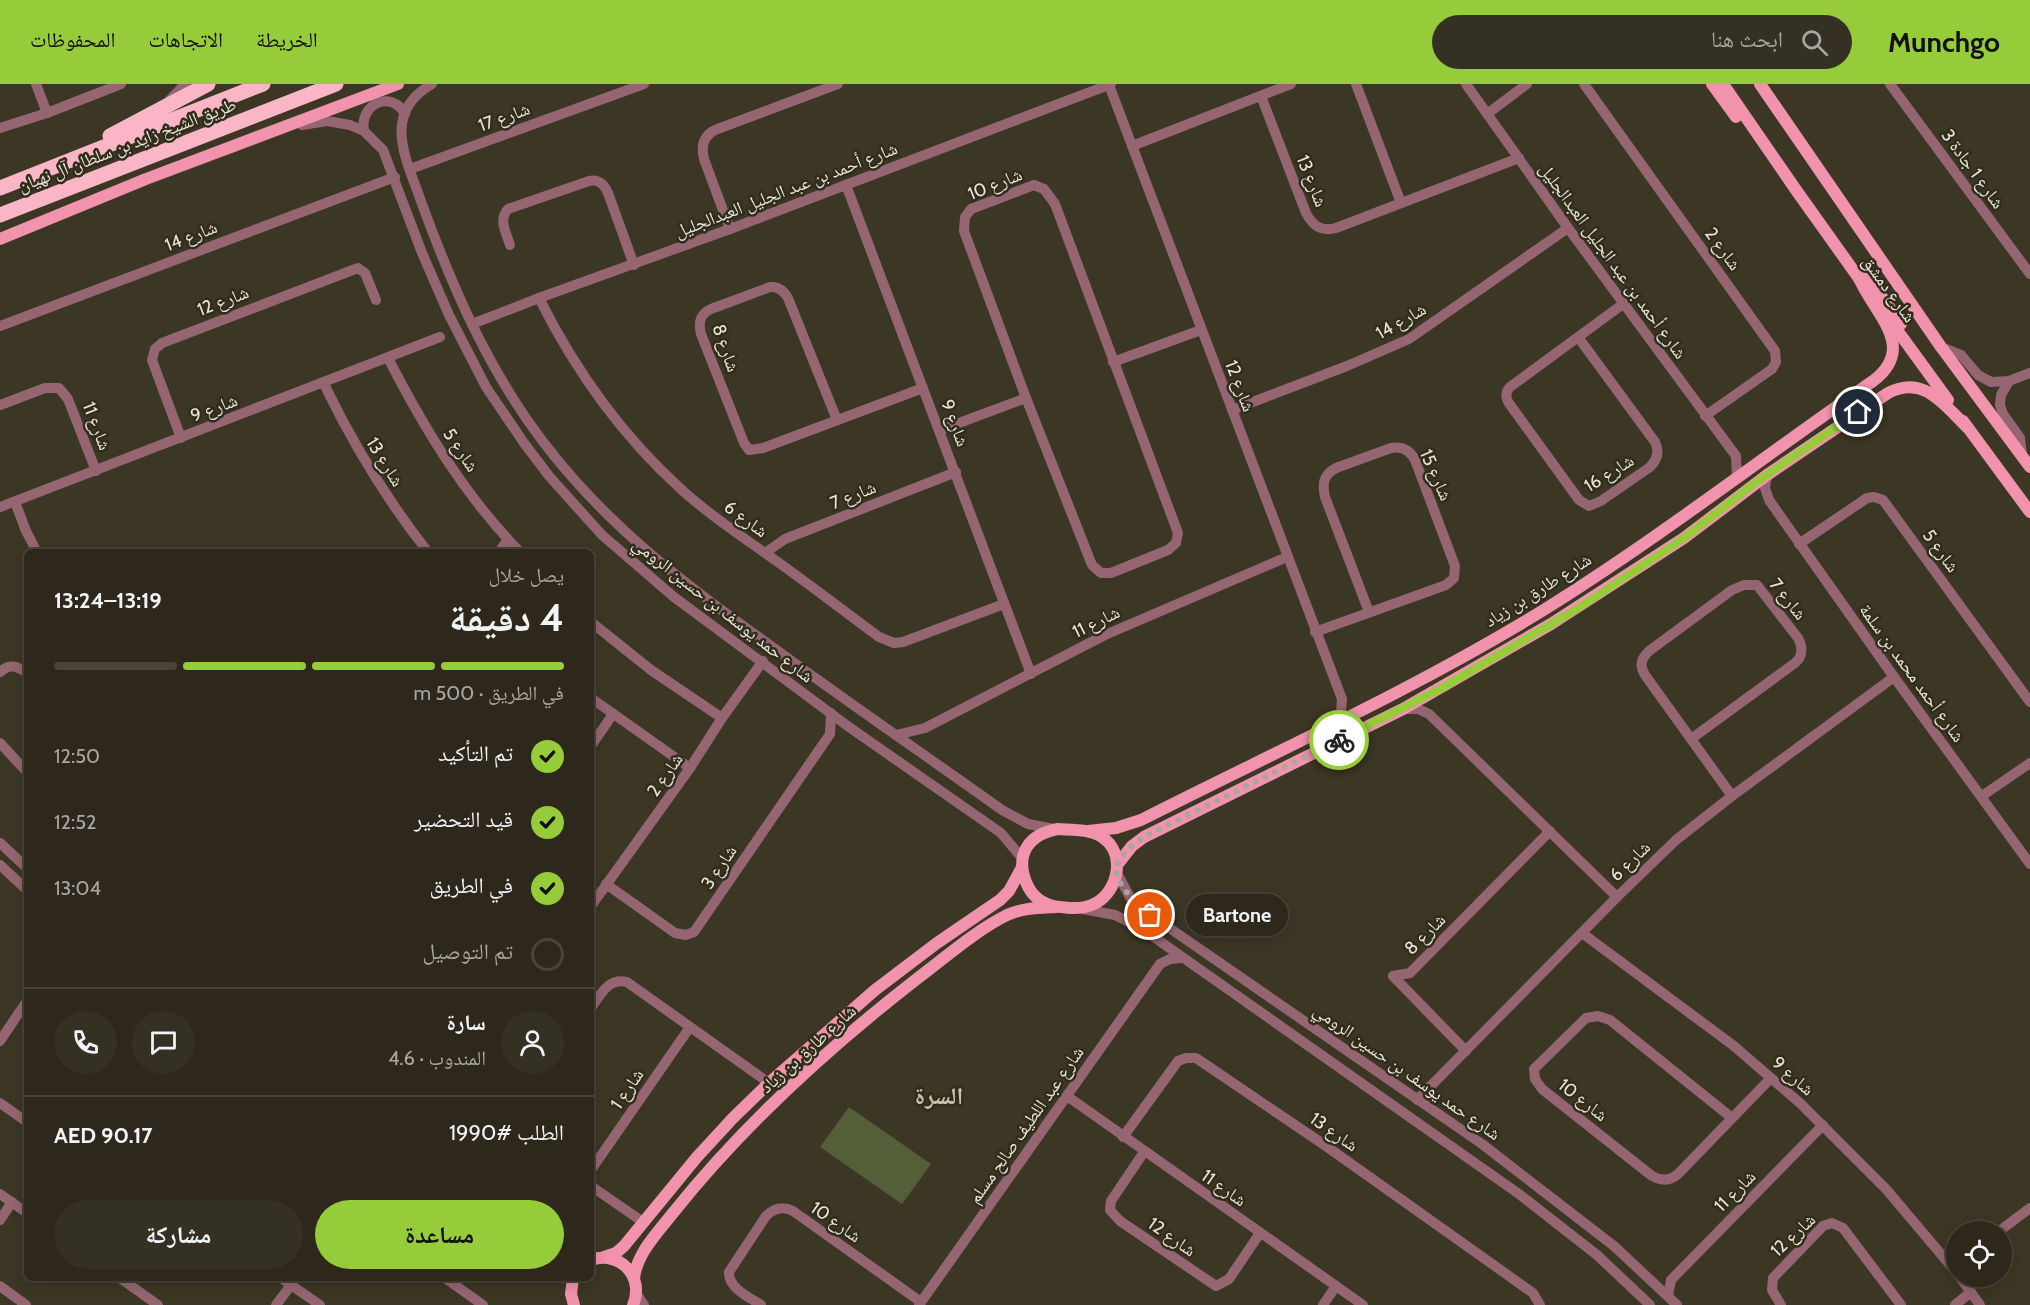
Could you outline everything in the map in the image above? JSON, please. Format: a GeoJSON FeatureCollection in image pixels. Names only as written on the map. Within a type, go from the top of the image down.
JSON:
{"type":"FeatureCollection","features":[{"type":"Feature","properties":{"kind":"highway"},"geometry":{"type":"LineString","coordinates":[[69,161],[165,105],[208,84]]}},
{"type":"Feature","properties":{"kind":"highway","name":"طريق الشيخ زايد بن سلطان آل نهيان"},"geometry":{"type":"LineString","coordinates":[[0,188],[263,84]]}},
{"type":"Feature","properties":{"kind":"highway","name":"طريق الشيخ زايد بن سلطان آل نهيان"},"geometry":{"type":"LineString","coordinates":[[0,215],[336,84]]}},
{"type":"Feature","properties":{"kind":"main road"},"geometry":{"type":"LineString","coordinates":[[0,239],[146,179],[398,84]]}},
{"type":"Feature","properties":{"kind":"main road"},"geometry":{"type":"LineString","coordinates":[[1712,84],[1743,126],[1759,138]]}},
{"type":"Feature","properties":{"kind":"main road","name":"شارع دمشق"},"geometry":{"type":"LineString","coordinates":[[1723,84],[1859,278],[2030,512]]}},
{"type":"Feature","properties":{"kind":"main road"},"geometry":{"type":"LineString","coordinates":[[1732,84],[1909,335],[1913,352]]}},
{"type":"Feature","properties":{"kind":"main road","name":"شارع دمشق"},"geometry":{"type":"LineString","coordinates":[[1760,84],[1941,347],[2030,467]]}},
{"type":"Feature","properties":{"kind":"main road","name":"شارع طارق بن زياد"},"geometry":{"type":"LineString","coordinates":[[1088,831],[1116,828],[1141,820],[1429,677],[1542,610],[1676,523],[1867,385],[1889,365],[1893,355],[1890,331],[1859,278]]}},
{"type":"Feature","properties":{"kind":"main road"},"geometry":{"type":"LineString","coordinates":[[1867,385],[1875,389],[1877,394],[1875,400]]}},
{"type":"Feature","properties":{"kind":"main road","name":"شارع طارق بن زياد"},"geometry":{"type":"LineString","coordinates":[[1117,869],[1132,846],[1144,837],[1403,709],[1551,624],[1684,538],[1767,475],[1875,400],[1901,387],[1923,388],[1935,395],[1968,428]]}},
{"type":"Feature","properties":{"kind":"main road"},"geometry":{"type":"LineString","coordinates":[[1676,523],[1683,526],[1686,534],[1684,538]]}},
{"type":"Feature","properties":{"kind":"main road"},"geometry":{"type":"LineString","coordinates":[[1542,610],[1541,621],[1551,624]]}},
{"type":"Feature","properties":{"kind":"main road"},"geometry":{"type":"LineString","coordinates":[[1058,830],[1088,831],[1104,838],[1109,844],[1116,858],[1117,869],[1113,886],[1105,897],[1094,904],[1082,908],[1056,907],[1035,897],[1028,887],[1022,863],[1028,846],[1037,837],[1058,830]]}},
{"type":"Feature","properties":{"kind":"main road","name":"شارع طارق بن زياد"},"geometry":{"type":"LineString","coordinates":[[595,1259],[619,1251],[697,1156],[769,1083],[875,990],[937,943],[1000,900],[1009,891],[1022,863]]}},
{"type":"Feature","properties":{"kind":"main road","name":"شارع طارق بن زياد"},"geometry":{"type":"LineString","coordinates":[[634,1278],[643,1254],[710,1169],[806,1071],[945,957],[1008,915],[1027,909],[1056,907]]}},
{"type":"Feature","properties":{"kind":"main road"},"geometry":{"type":"LineString","coordinates":[[716,1136],[715,1143],[718,1149],[730,1148]]}},
{"type":"Feature","properties":{"kind":"main road"},"geometry":{"type":"LineString","coordinates":[[697,1156],[702,1154],[709,1156],[712,1163],[710,1169]]}},
{"type":"Feature","properties":{"kind":"main road"},"geometry":{"type":"LineString","coordinates":[[595,1259],[620,1262],[629,1269],[634,1278],[635,1299]]}},
{"type":"Feature","properties":{"kind":"street"},"geometry":{"type":"LineString","coordinates":[[36,84],[47,113]]}},
{"type":"Feature","properties":{"kind":"street"},"geometry":{"type":"LineString","coordinates":[[0,128],[47,113],[121,84]]}},
{"type":"Feature","properties":{"kind":"street"},"geometry":{"type":"LineString","coordinates":[[165,105],[184,84]]}},
{"type":"Feature","properties":{"kind":"street"},"geometry":{"type":"LineString","coordinates":[[364,132],[364,116],[370,107],[379,102],[394,103],[405,114],[416,96],[432,84]]}},
{"type":"Feature","properties":{"kind":"street","name":"شارع 17"},"geometry":{"type":"LineString","coordinates":[[410,169],[644,84]]}},
{"type":"Feature","properties":{"kind":"street"},"geometry":{"type":"LineString","coordinates":[[730,229],[704,159],[703,148],[707,135],[838,84]]}},
{"type":"Feature","properties":{"kind":"street","name":"شارع أحمد بن عبد الجليل العبدالجليل"},"geometry":{"type":"LineString","coordinates":[[472,324],[730,229],[1110,84]]}},
{"type":"Feature","properties":{"kind":"street","name":"شارع 12"},"geometry":{"type":"LineString","coordinates":[[1110,84],[1342,699]]}},
{"type":"Feature","properties":{"kind":"street"},"geometry":{"type":"LineString","coordinates":[[1132,146],[1291,84]]}},
{"type":"Feature","properties":{"kind":"street"},"geometry":{"type":"LineString","coordinates":[[1356,84],[1401,203]]}},
{"type":"Feature","properties":{"kind":"street","name":"شارع أحمد بن عبد الجليل العبدالجليل"},"geometry":{"type":"LineString","coordinates":[[1466,84],[1623,304],[1736,456]]}},
{"type":"Feature","properties":{"kind":"street"},"geometry":{"type":"LineString","coordinates":[[1487,114],[1527,84]]}},
{"type":"Feature","properties":{"kind":"street","name":"شارع 2"},"geometry":{"type":"LineString","coordinates":[[1584,84],[1775,351],[1776,362],[1772,369],[1705,416]]}},
{"type":"Feature","properties":{"kind":"street","name":"شارع 1 جادة 3"},"geometry":{"type":"LineString","coordinates":[[1890,84],[2030,274]]}},
{"type":"Feature","properties":{"kind":"street","name":"شارع 13"},"geometry":{"type":"LineString","coordinates":[[1261,96],[1306,213],[1316,226],[1326,230],[1519,158]]}},
{"type":"Feature","properties":{"kind":"street","name":"شارع حمد يوسف بن حسين الرومي"},"geometry":{"type":"LineString","coordinates":[[405,114],[400,137],[410,169],[438,247],[472,324],[500,378],[529,423],[587,494],[629,537],[677,578],[921,753],[1002,810],[1035,826],[1058,830]]}},
{"type":"Feature","properties":{"kind":"street","name":"شارع حمد يوسف بن حسين الرومي"},"geometry":{"type":"LineString","coordinates":[[269,132],[327,121],[343,122],[364,132],[383,150],[422,253],[464,345],[505,415],[573,505],[650,577],[831,714],[1001,834],[1022,863]]}},
{"type":"Feature","properties":{"kind":"street","name":"شارع 14"},"geometry":{"type":"LineString","coordinates":[[0,326],[394,177]]}},
{"type":"Feature","properties":{"kind":"street"},"geometry":{"type":"LineString","coordinates":[[510,245],[502,222],[508,208],[596,180],[602,183],[608,193],[634,265]]}},
{"type":"Feature","properties":{"kind":"street","name":"شارع 9"},"geometry":{"type":"LineString","coordinates":[[846,185],[1031,674]]}},
{"type":"Feature","properties":{"kind":"street","name":"شارع 10"},"geometry":{"type":"LineString","coordinates":[[1034,185],[1047,192],[1054,204],[1113,362],[1178,533],[1178,539],[1174,546],[1157,555],[1111,573],[1101,573],[1095,568],[1026,398],[965,235],[965,217],[974,207],[1034,185]]}},
{"type":"Feature","properties":{"kind":"street","name":"شارع 14"},"geometry":{"type":"LineString","coordinates":[[1232,410],[1357,362],[1409,339],[1568,228]]}},
{"type":"Feature","properties":{"kind":"street","name":"شارع 12"},"geometry":{"type":"LineString","coordinates":[[181,438],[152,360],[155,349],[162,342],[358,268],[365,273],[376,300]]}},
{"type":"Feature","properties":{"kind":"street","name":"شارع 8"},"geometry":{"type":"LineString","coordinates":[[837,420],[788,298],[782,290],[770,287],[703,314],[699,324],[701,334],[748,449],[759,450],[923,388]]}},
{"type":"Feature","properties":{"kind":"street","name":"شارع 6"},"geometry":{"type":"LineString","coordinates":[[539,298],[576,365],[615,418],[637,445],[682,490],[730,530],[879,637],[898,643],[912,640],[1004,604]]}},
{"type":"Feature","properties":{"kind":"street","name":"شارع 16"},"geometry":{"type":"LineString","coordinates":[[1578,337],[1655,442],[1658,450],[1655,461],[1650,466],[1601,501],[1589,506],[1579,500],[1510,406],[1506,396],[1510,387],[1578,337],[1623,304]]}},
{"type":"Feature","properties":{"kind":"street"},"geometry":{"type":"LineString","coordinates":[[449,315],[440,337],[464,345]]}},
{"type":"Feature","properties":{"kind":"street"},"geometry":{"type":"LineString","coordinates":[[1113,362],[1202,330]]}},
{"type":"Feature","properties":{"kind":"street","name":"شارع 9"},"geometry":{"type":"LineString","coordinates":[[0,507],[324,384],[440,337]]}},
{"type":"Feature","properties":{"kind":"street","name":"شارع دمشق"},"geometry":{"type":"LineString","coordinates":[[1941,347],[1961,355],[1978,375],[1986,380],[1995,383],[2009,381]]}},
{"type":"Feature","properties":{"kind":"street","name":"شارع 5"},"geometry":{"type":"LineString","coordinates":[[388,358],[436,444],[480,506],[517,549]]}},
{"type":"Feature","properties":{"kind":"street"},"geometry":{"type":"LineString","coordinates":[[2022,455],[2020,438],[2003,414],[2000,405],[2001,395],[2009,381],[2030,374]]}},
{"type":"Feature","properties":{"kind":"street","name":"شارع 13"},"geometry":{"type":"LineString","coordinates":[[324,384],[377,481],[426,549]]}},
{"type":"Feature","properties":{"kind":"street","name":"شارع 11"},"geometry":{"type":"LineString","coordinates":[[0,405],[45,388],[59,388],[69,399],[96,471]]}},
{"type":"Feature","properties":{"kind":"street"},"geometry":{"type":"LineString","coordinates":[[940,430],[1026,398]]}},
{"type":"Feature","properties":{"kind":"street","name":"شارع 15"},"geometry":{"type":"LineString","coordinates":[[1316,632],[1449,584],[1456,575],[1455,566],[1415,460],[1408,451],[1401,447],[1391,448],[1336,468],[1328,473],[1323,483],[1325,497],[1369,612]]}},
{"type":"Feature","properties":{"kind":"street"},"geometry":{"type":"LineString","coordinates":[[1737,478],[1736,456],[1757,464]]}},
{"type":"Feature","properties":{"kind":"street","name":"شارع 7"},"geometry":{"type":"LineString","coordinates":[[765,553],[785,539],[956,472]]}},
{"type":"Feature","properties":{"kind":"street"},"geometry":{"type":"LineString","coordinates":[[1767,475],[1768,500]]}},
{"type":"Feature","properties":{"kind":"street"},"geometry":{"type":"LineString","coordinates":[[1744,492],[1757,494],[1768,500]]}},
{"type":"Feature","properties":{"kind":"street"},"geometry":{"type":"LineString","coordinates":[[573,505],[584,500],[587,494]]}},
{"type":"Feature","properties":{"kind":"street","name":"شارع 5"},"geometry":{"type":"LineString","coordinates":[[1800,544],[1867,498],[1874,496],[1882,500],[2030,702]]}},
{"type":"Feature","properties":{"kind":"street","name":"شارع أحمد محمد بن سلمة"},"geometry":{"type":"LineString","coordinates":[[1768,500],[2030,864]]}},
{"type":"Feature","properties":{"kind":"street"},"geometry":{"type":"LineString","coordinates":[[15,502],[35,549]]}},
{"type":"Feature","properties":{"kind":"street"},"geometry":{"type":"LineString","coordinates":[[589,521],[593,512],[603,510]]}},
{"type":"Feature","properties":{"kind":"street"},"geometry":{"type":"LineString","coordinates":[[501,549],[508,539]]}},
{"type":"Feature","properties":{"kind":"street","name":"شارع 11"},"geometry":{"type":"LineString","coordinates":[[896,735],[925,728],[1117,629],[1287,557]]}},
{"type":"Feature","properties":{"kind":"street","name":"شارع 7"},"geometry":{"type":"LineString","coordinates":[[1691,739],[1795,663],[1801,655],[1802,647],[1798,638],[1757,585],[1744,585],[1732,590],[1649,651],[1642,660],[1644,673],[1731,796]]}},
{"type":"Feature","properties":{"kind":"street"},"geometry":{"type":"LineString","coordinates":[[594,624],[651,670],[722,718]]}},
{"type":"Feature","properties":{"kind":"street","name":"شارع 2"},"geometry":{"type":"LineString","coordinates":[[594,902],[763,661]]}},
{"type":"Feature","properties":{"kind":"street"},"geometry":{"type":"LineString","coordinates":[[0,672],[15,666],[24,671]]}},
{"type":"Feature","properties":{"kind":"street","name":"شارع 6"},"geometry":{"type":"LineString","coordinates":[[1417,1100],[1676,840],[1731,796],[1894,677]]}},
{"type":"Feature","properties":{"kind":"street"},"geometry":{"type":"LineString","coordinates":[[1337,724],[1342,699],[1352,707],[1363,711]]}},
{"type":"Feature","properties":{"kind":"street"},"geometry":{"type":"LineString","coordinates":[[594,700],[690,768]]}},
{"type":"Feature","properties":{"kind":"street"},"geometry":{"type":"LineString","coordinates":[[1403,709],[1418,709],[1429,714],[1617,897]]}},
{"type":"Feature","properties":{"kind":"street"},"geometry":{"type":"LineString","coordinates":[[594,742],[613,714]]}},
{"type":"Feature","properties":{"kind":"street"},"geometry":{"type":"LineString","coordinates":[[831,714],[830,734],[849,727]]}},
{"type":"Feature","properties":{"kind":"street"},"geometry":{"type":"LineString","coordinates":[[921,753],[919,740],[925,728]]}},
{"type":"Feature","properties":{"kind":"street","name":"شارع 3"},"geometry":{"type":"LineString","coordinates":[[606,884],[675,933],[686,935],[694,932],[830,734]]}},
{"type":"Feature","properties":{"kind":"street"},"geometry":{"type":"LineString","coordinates":[[0,743],[24,769]]}},
{"type":"Feature","properties":{"kind":"street"},"geometry":{"type":"LineString","coordinates":[[1982,796],[2030,763]]}},
{"type":"Feature","properties":{"kind":"street"},"geometry":{"type":"LineString","coordinates":[[955,800],[965,795],[966,784]]}},
{"type":"Feature","properties":{"kind":"street","name":"شارع 8"},"geometry":{"type":"LineString","coordinates":[[1466,1051],[1393,976],[1410,973],[1550,831]]}},
{"type":"Feature","properties":{"kind":"street"},"geometry":{"type":"LineString","coordinates":[[0,843],[24,864]]}},
{"type":"Feature","properties":{"kind":"street","name":"شارع حمد يوسف بن حسين الرومي"},"geometry":{"type":"LineString","coordinates":[[1117,869],[1131,899],[1139,907],[1510,1165],[1614,1246],[1677,1305]]}},
{"type":"Feature","properties":{"kind":"street"},"geometry":{"type":"LineString","coordinates":[[2,872],[24,888]]}},
{"type":"Feature","properties":{"kind":"street","name":"شارع حمد يوسف بن حسين الرومي"},"geometry":{"type":"LineString","coordinates":[[1082,908],[1123,918],[1159,942],[1519,1194],[1597,1255],[1650,1305]]}},
{"type":"Feature","properties":{"kind":"street","name":"شارع 9"},"geometry":{"type":"LineString","coordinates":[[1582,933],[1714,1030],[1771,1078],[1823,1125],[1886,1189],[1946,1257]]}},
{"type":"Feature","properties":{"kind":"street"},"geometry":{"type":"LineString","coordinates":[[1159,942],[1162,953],[1161,964]]}},
{"type":"Feature","properties":{"kind":"street"},"geometry":{"type":"LineString","coordinates":[[1161,964],[1170,959],[1181,958]]}},
{"type":"Feature","properties":{"kind":"street","name":"شارع عبد اللطيف صالح مسلم"},"geometry":{"type":"LineString","coordinates":[[920,1304],[1161,964]]}},
{"type":"Feature","properties":{"kind":"street"},"geometry":{"type":"LineString","coordinates":[[594,1004],[609,984],[624,981],[769,1083]]}},
{"type":"Feature","properties":{"kind":"street"},"geometry":{"type":"LineString","coordinates":[[0,1041],[24,1005]]}},
{"type":"Feature","properties":{"kind":"street","name":"شارع 10"},"geometry":{"type":"LineString","coordinates":[[1732,1118],[1601,1016],[1586,1018],[1534,1069],[1535,1079],[1542,1089],[1652,1176],[1666,1180],[1676,1176],[1771,1078]]}},
{"type":"Feature","properties":{"kind":"street","name":"شارع 1"},"geometry":{"type":"LineString","coordinates":[[594,1166],[690,1027]]}},
{"type":"Feature","properties":{"kind":"street","name":"شارع 13"},"geometry":{"type":"LineString","coordinates":[[1123,1137],[1178,1061],[1190,1057],[1199,1059],[1533,1293],[1540,1305]]}},
{"type":"Feature","properties":{"kind":"street","name":"شارع 11"},"geometry":{"type":"LineString","coordinates":[[1067,1096],[1364,1305]]}},
{"type":"Feature","properties":{"kind":"street"},"geometry":{"type":"LineString","coordinates":[[0,1104],[24,1120]]}},
{"type":"Feature","properties":{"kind":"street","name":"شارع 11"},"geometry":{"type":"LineString","coordinates":[[1671,1280],[1823,1125]]}},
{"type":"Feature","properties":{"kind":"street","name":"شارع 12"},"geometry":{"type":"LineString","coordinates":[[1144,1152],[1111,1201],[1110,1210],[1120,1221],[1216,1286],[1225,1283],[1260,1233]]}},
{"type":"Feature","properties":{"kind":"street"},"geometry":{"type":"LineString","coordinates":[[1499,1180],[1506,1181],[1511,1177],[1513,1171],[1510,1165]]}},
{"type":"Feature","properties":{"kind":"street"},"geometry":{"type":"LineString","coordinates":[[1519,1194],[1518,1189],[1522,1183],[1532,1182]]}},
{"type":"Feature","properties":{"kind":"street"},"geometry":{"type":"LineString","coordinates":[[594,1188],[643,1222]]}},
{"type":"Feature","properties":{"kind":"street"},"geometry":{"type":"LineString","coordinates":[[0,1194],[24,1211]]}},
{"type":"Feature","properties":{"kind":"street"},"geometry":{"type":"LineString","coordinates":[[0,1220],[12,1202]]}},
{"type":"Feature","properties":{"kind":"street","name":"شارع 10"},"geometry":{"type":"LineString","coordinates":[[760,1305],[732,1285],[729,1272],[766,1216],[782,1208],[793,1211],[920,1304]]}},
{"type":"Feature","properties":{"kind":"street"},"geometry":{"type":"LineString","coordinates":[[2012,1222],[2030,1208]]}},
{"type":"Feature","properties":{"kind":"street","name":"شارع 12"},"geometry":{"type":"LineString","coordinates":[[1781,1305],[1772,1290],[1773,1278],[1823,1226],[1832,1223],[1843,1228],[1901,1305]]}},
{"type":"Feature","properties":{"kind":"street"},"geometry":{"type":"LineString","coordinates":[[1655,1282],[1671,1280],[1668,1296]]}},
{"type":"Feature","properties":{"kind":"street"},"geometry":{"type":"LineString","coordinates":[[124,1281],[158,1305]]}},
{"type":"Feature","properties":{"kind":"street"},"geometry":{"type":"LineString","coordinates":[[285,1281],[320,1305]]}},
{"type":"Feature","properties":{"kind":"street"},"geometry":{"type":"LineString","coordinates":[[449,1281],[483,1305]]}},
{"type":"Feature","properties":{"kind":"street"},"geometry":{"type":"LineString","coordinates":[[276,1305],[291,1285]]}},
{"type":"Feature","properties":{"kind":"street"},"geometry":{"type":"LineString","coordinates":[[0,1286],[26,1305]]}},
{"type":"Feature","properties":{"kind":"street"},"geometry":{"type":"LineString","coordinates":[[1323,1305],[1336,1286]]}},
{"type":"Feature","properties":{"kind":"street"},"geometry":{"type":"LineString","coordinates":[[1967,1287],[1980,1305]]}},
{"type":"Feature","properties":{"kind":"street"},"geometry":{"type":"LineString","coordinates":[[1954,1305],[1971,1292]]}},
{"type":"Feature","properties":{"kind":"street"},"geometry":{"type":"LineString","coordinates":[[635,1299],[644,1305]]}},
{"type":"Feature","properties":{"kind":"green space"},"geometry":{"type":"Polygon","coordinates":[[[849,1107],[931,1164],[902,1204],[820,1147],[849,1107]]]}},
{"type":"Feature","properties":{"kind":"way so far"},"geometry":{"type":"LineString","coordinates":[[1150,915],[1131,899],[1117,873],[1117,865],[1132,846],[1144,837],[1339,740]]}},
{"type":"Feature","properties":{"kind":"place","name":"Bartone"},"geometry":{"type":"Point","coordinates":[1150,915]}},
{"type":"Feature","properties":{"kind":"district","name":"السرة"},"geometry":{"type":"Point","coordinates":[939,1096]}},
{"type":"Feature","properties":{"kind":"route"},"geometry":{"type":"LineString","coordinates":[[1339,740],[1440,689],[1577,609],[1684,538],[1755,483],[1858,412]]}}]}
